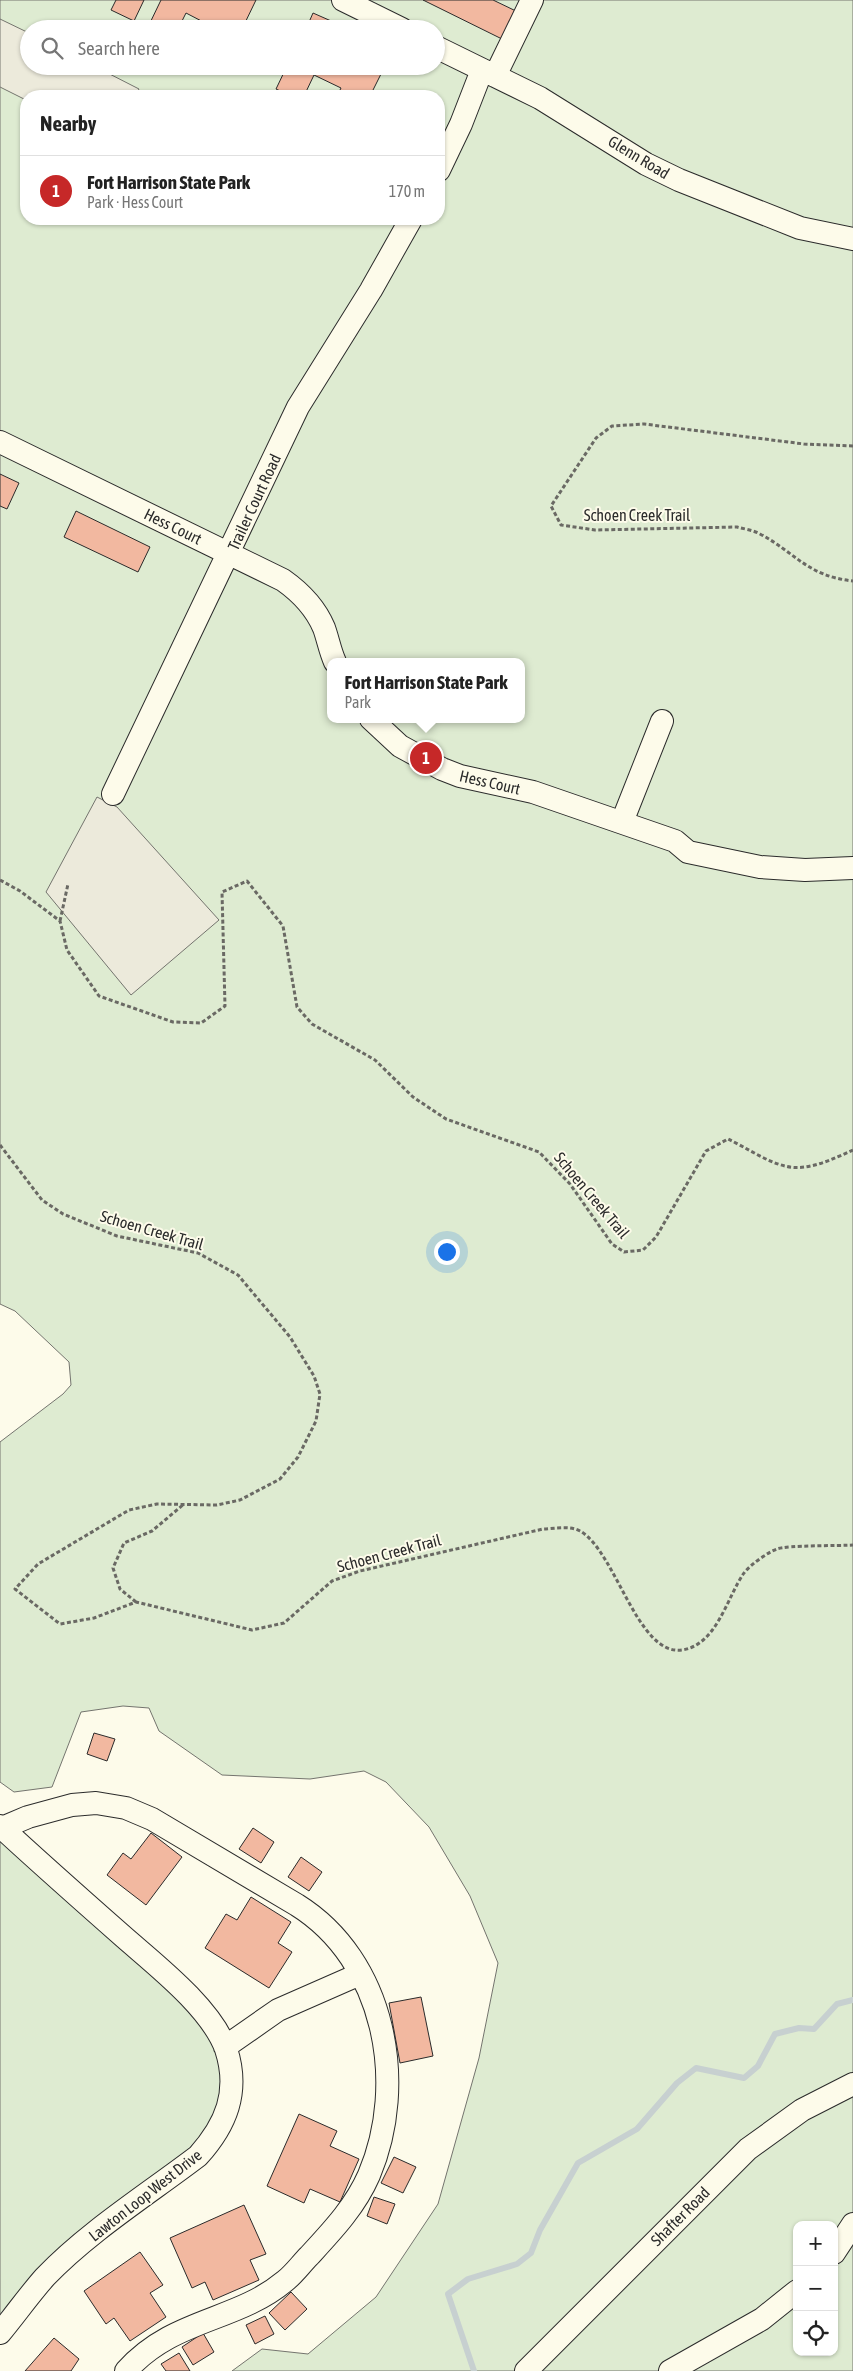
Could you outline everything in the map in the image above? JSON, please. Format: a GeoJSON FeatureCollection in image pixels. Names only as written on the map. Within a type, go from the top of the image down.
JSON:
{"type":"FeatureCollection","features":[{"type":"Feature","properties":{"kind":"street"},"geometry":{"type":"LineString","coordinates":[[343,0],[384,20]]}},
{"type":"Feature","properties":{"kind":"street"},"geometry":{"type":"LineString","coordinates":[[445,157],[488,73],[532,0]]}},
{"type":"Feature","properties":{"kind":"street","name":"Glenn Road"},"geometry":{"type":"LineString","coordinates":[[445,51],[540,98],[646,164],[679,180],[800,228],[853,239]]}},
{"type":"Feature","properties":{"kind":"street","name":"Trailer Court Road"},"geometry":{"type":"LineString","coordinates":[[113,794],[308,388],[363,303],[408,225]]}},
{"type":"Feature","properties":{"kind":"street","name":"Hess Court"},"geometry":{"type":"LineString","coordinates":[[0,442],[277,576],[306,600],[324,628],[334,658]]}},
{"type":"Feature","properties":{"kind":"street"},"geometry":{"type":"LineString","coordinates":[[622,822],[662,721]]}},
{"type":"Feature","properties":{"kind":"street","name":"Hess Court"},"geometry":{"type":"LineString","coordinates":[[374,723],[400,746],[442,770],[460,776],[533,792],[675,841],[688,852],[732,862],[805,870],[853,868]]}},
{"type":"Feature","properties":{"kind":"street"},"geometry":{"type":"LineString","coordinates":[[1,1827],[28,1816],[72,1805],[104,1804],[134,1810],[152,1819],[309,1912],[338,1940],[360,1974],[380,2022],[387,2062],[388,2086],[383,2127],[378,2151],[354,2203],[340,2223],[286,2280],[264,2297],[177,2331],[148,2349],[126,2371]]}},
{"type":"Feature","properties":{"kind":"street","name":"Lawton Loop West Drive"},"geometry":{"type":"LineString","coordinates":[[0,2333],[33,2291],[65,2258],[93,2234],[198,2156],[213,2141],[226,2114],[231,2096],[230,2063],[225,2047],[216,2030],[172,1980],[1,1827]]}},
{"type":"Feature","properties":{"kind":"street"},"geometry":{"type":"LineString","coordinates":[[225,2047],[278,2010],[360,1974]]}},
{"type":"Feature","properties":{"kind":"street","name":"Shafter Road"},"geometry":{"type":"LineString","coordinates":[[526,2371],[748,2149],[802,2110],[853,2084]]}},
{"type":"Feature","properties":{"kind":"street"},"geometry":{"type":"LineString","coordinates":[[838,2247],[853,2224]]}},
{"type":"Feature","properties":{"kind":"street"},"geometry":{"type":"LineString","coordinates":[[670,2371],[762,2319],[793,2294]]}},
{"type":"Feature","properties":{"kind":"path","name":"Schoen Creek Trail"},"geometry":{"type":"LineString","coordinates":[[853,446],[804,444],[644,424],[612,426],[596,438],[551,506],[561,525],[595,530],[737,527],[759,533],[804,565],[836,579],[853,581]]}},
{"type":"Feature","properties":{"kind":"path"},"geometry":{"type":"LineString","coordinates":[[0,880],[20,891],[60,921],[68,884]]}},
{"type":"Feature","properties":{"kind":"path","name":"Schoen Creek Trail"},"geometry":{"type":"LineString","coordinates":[[60,921],[67,950],[99,996],[173,1022],[201,1023],[225,1006],[222,892],[246,881],[284,926],[297,1007],[312,1024],[375,1060],[413,1097],[446,1119],[539,1152],[570,1184],[612,1244],[624,1252],[643,1250],[656,1236],[706,1151],[728,1139],[785,1166],[805,1167],[853,1150]]}},
{"type":"Feature","properties":{"kind":"path","name":"Schoen Creek Trail"},"geometry":{"type":"LineString","coordinates":[[0,1145],[42,1200],[63,1214],[117,1236],[198,1253],[238,1275],[290,1337],[314,1376],[320,1394],[316,1420],[298,1458],[280,1479],[240,1500],[217,1505],[157,1504],[129,1510],[38,1564],[15,1590],[60,1624],[94,1618],[136,1602],[252,1630],[284,1623],[332,1581],[360,1571],[543,1529],[571,1528],[581,1532],[601,1551],[646,1632],[661,1644],[681,1650],[701,1642],[715,1625],[745,1571],[778,1548],[853,1545]]}},
{"type":"Feature","properties":{"kind":"path"},"geometry":{"type":"LineString","coordinates":[[136,1602],[120,1589],[113,1568],[124,1543],[152,1531],[185,1504]]}},
{"type":"Feature","properties":{"kind":"green space"},"geometry":{"type":"Polygon","coordinates":[[[0,0],[853,0],[853,2371],[232,2371],[262,2349],[308,2354],[376,2297],[438,2204],[479,2058],[498,1963],[470,1896],[429,1827],[386,1782],[364,1771],[310,1779],[222,1775],[159,1731],[149,1708],[123,1706],[81,1712],[52,1787],[14,1792],[0,1782],[0,1442],[63,1394],[71,1385],[69,1362],[15,1311],[0,1304],[0,0]]]}},
{"type":"Feature","properties":{"kind":"green space"},"geometry":{"type":"Polygon","coordinates":[[[0,1826],[216,2031],[227,2115],[117,2217],[0,2333],[0,1826]]]}},
{"type":"Feature","properties":{"kind":"shaded area"},"geometry":{"type":"Polygon","coordinates":[[[0,19],[20,29],[20,75],[112,75],[139,89],[20,90],[20,97],[0,87],[0,19]]]}},
{"type":"Feature","properties":{"kind":"shaded area"},"geometry":{"type":"Polygon","coordinates":[[[97,797],[117,807],[219,920],[131,995],[46,892],[97,797]]]}},
{"type":"Feature","properties":{"kind":"building"},"geometry":{"type":"Polygon","coordinates":[[[116,0],[144,0],[134,20],[111,10],[116,0]]]}},
{"type":"Feature","properties":{"kind":"building"},"geometry":{"type":"Polygon","coordinates":[[[161,0],[256,0],[246,20],[200,20],[186,13],[182,20],[151,20],[161,0]]]}},
{"type":"Feature","properties":{"kind":"building"},"geometry":{"type":"Polygon","coordinates":[[[423,0],[493,0],[518,12],[504,40],[423,0]]]}},
{"type":"Feature","properties":{"kind":"building"},"geometry":{"type":"Polygon","coordinates":[[[313,13],[329,20],[310,20],[313,13]]]}},
{"type":"Feature","properties":{"kind":"building"},"geometry":{"type":"Polygon","coordinates":[[[283,75],[314,75],[307,90],[276,89],[283,75]]]}},
{"type":"Feature","properties":{"kind":"building"},"geometry":{"type":"Polygon","coordinates":[[[314,75],[380,75],[373,90],[340,90],[341,88],[314,75]]]}},
{"type":"Feature","properties":{"kind":"building"},"geometry":{"type":"Polygon","coordinates":[[[0,474],[19,483],[7,509],[0,506],[0,474]]]}},
{"type":"Feature","properties":{"kind":"building"},"geometry":{"type":"Polygon","coordinates":[[[76,511],[150,547],[138,572],[64,537],[76,511]]]}},
{"type":"Feature","properties":{"kind":"building"},"geometry":{"type":"Polygon","coordinates":[[[94,1733],[115,1739],[107,1761],[87,1754],[94,1733]]]}},
{"type":"Feature","properties":{"kind":"building"},"geometry":{"type":"Polygon","coordinates":[[[253,1828],[274,1842],[261,1863],[239,1849],[253,1828]]]}},
{"type":"Feature","properties":{"kind":"building"},"geometry":{"type":"Polygon","coordinates":[[[151,1833],[182,1857],[146,1905],[107,1875],[123,1853],[131,1859],[151,1833]]]}},
{"type":"Feature","properties":{"kind":"building"},"geometry":{"type":"Polygon","coordinates":[[[301,1857],[322,1872],[309,1891],[288,1877],[301,1857]]]}},
{"type":"Feature","properties":{"kind":"building"},"geometry":{"type":"Polygon","coordinates":[[[251,1897],[291,1922],[278,1943],[292,1952],[269,1988],[205,1948],[226,1914],[237,1920],[251,1897]]]}},
{"type":"Feature","properties":{"kind":"building"},"geometry":{"type":"Polygon","coordinates":[[[421,1997],[433,2056],[400,2063],[389,2003],[421,1997]]]}},
{"type":"Feature","properties":{"kind":"building"},"geometry":{"type":"Polygon","coordinates":[[[299,2114],[337,2131],[330,2146],[359,2159],[340,2202],[310,2189],[304,2203],[267,2186],[299,2114]]]}},
{"type":"Feature","properties":{"kind":"building"},"geometry":{"type":"Polygon","coordinates":[[[394,2157],[416,2167],[403,2193],[381,2183],[394,2157]]]}},
{"type":"Feature","properties":{"kind":"building"},"geometry":{"type":"Polygon","coordinates":[[[374,2197],[395,2204],[387,2224],[367,2216],[374,2197]]]}},
{"type":"Feature","properties":{"kind":"building"},"geometry":{"type":"Polygon","coordinates":[[[244,2205],[266,2254],[250,2260],[259,2280],[213,2300],[205,2282],[192,2288],[170,2238],[244,2205]]]}},
{"type":"Feature","properties":{"kind":"building"},"geometry":{"type":"Polygon","coordinates":[[[140,2252],[163,2285],[150,2293],[166,2317],[130,2341],[114,2318],[106,2324],[84,2291],[140,2252]]]}},
{"type":"Feature","properties":{"kind":"building"},"geometry":{"type":"Polygon","coordinates":[[[291,2292],[307,2309],[285,2330],[269,2313],[291,2292]]]}},
{"type":"Feature","properties":{"kind":"building"},"geometry":{"type":"Polygon","coordinates":[[[265,2316],[274,2334],[255,2344],[246,2325],[265,2316]]]}},
{"type":"Feature","properties":{"kind":"building"},"geometry":{"type":"Polygon","coordinates":[[[203,2333],[214,2352],[193,2365],[182,2347],[203,2333]]]}},
{"type":"Feature","properties":{"kind":"building"},"geometry":{"type":"Polygon","coordinates":[[[54,2338],[79,2359],[71,2371],[25,2371],[54,2338]]]}},
{"type":"Feature","properties":{"kind":"building"},"geometry":{"type":"Polygon","coordinates":[[[179,2353],[190,2371],[166,2371],[161,2364],[179,2353]]]}},
{"type":"Feature","properties":{"kind":"waterway"},"geometry":{"type":"LineString","coordinates":[[474,2371],[448,2294],[468,2279],[517,2264],[531,2253],[540,2230],[578,2163],[637,2129],[677,2083],[696,2068],[744,2078],[758,2066],[775,2034],[799,2028],[814,2029],[837,2004],[853,2000]]}},
{"type":"Feature","properties":{"kind":"place","name":"Fort Harrison State Park"},"geometry":{"type":"Point","coordinates":[426,758]}}]}
